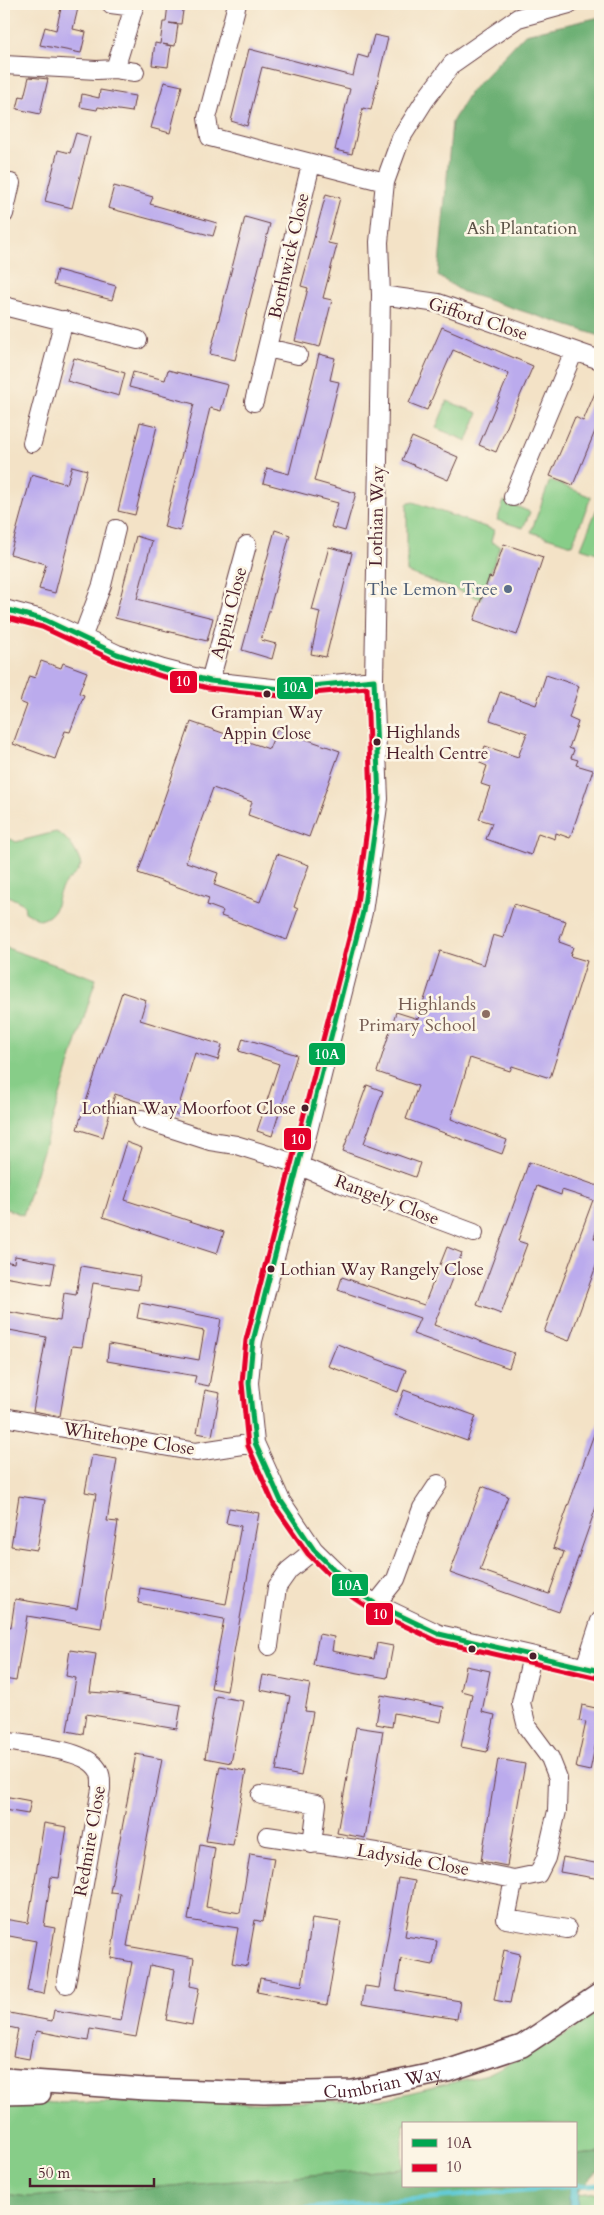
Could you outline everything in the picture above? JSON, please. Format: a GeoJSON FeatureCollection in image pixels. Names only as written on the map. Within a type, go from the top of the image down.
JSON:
{"type":"FeatureCollection","features":[{"type":"Feature","properties":{"kind":"street"},"geometry":{"type":"LineString","coordinates":[[111,4],[134,7],[115,69]]}},
{"type":"Feature","properties":{"kind":"street"},"geometry":{"type":"LineString","coordinates":[[237,4],[207,118],[210,137],[385,182]]}},
{"type":"Feature","properties":{"kind":"street","name":"Lothian Way"},"geometry":{"type":"LineString","coordinates":[[569,4],[518,18],[452,64],[424,100],[401,138],[385,182],[380,242],[381,295],[374,680],[380,799],[363,912],[300,1167],[253,1340],[249,1383],[255,1443],[281,1501],[314,1550],[357,1592],[376,1604],[440,1634],[593,1669]]}},
{"type":"Feature","properties":{"kind":"street"},"geometry":{"type":"LineString","coordinates":[[4,65],[115,69],[135,72]]}},
{"type":"Feature","properties":{"kind":"street","name":"Borthwick Close"},"geometry":{"type":"LineString","coordinates":[[254,402],[311,164]]}},
{"type":"Feature","properties":{"kind":"street"},"geometry":{"type":"LineString","coordinates":[[4,214],[11,182]]}},
{"type":"Feature","properties":{"kind":"street","name":"Gifford Close"},"geometry":{"type":"LineString","coordinates":[[381,295],[438,303],[600,360]]}},
{"type":"Feature","properties":{"kind":"street"},"geometry":{"type":"LineString","coordinates":[[4,306],[138,340]]}},
{"type":"Feature","properties":{"kind":"street"},"geometry":{"type":"LineString","coordinates":[[32,443],[64,320]]}},
{"type":"Feature","properties":{"kind":"street"},"geometry":{"type":"LineString","coordinates":[[268,348],[298,355]]}},
{"type":"Feature","properties":{"kind":"street"},"geometry":{"type":"LineString","coordinates":[[513,497],[574,351]]}},
{"type":"Feature","properties":{"kind":"street"},"geometry":{"type":"LineString","coordinates":[[82,638],[102,585],[116,529]]}},
{"type":"Feature","properties":{"kind":"street","name":"Appin Close"},"geometry":{"type":"LineString","coordinates":[[210,681],[247,544]]}},
{"type":"Feature","properties":{"kind":"street"},"geometry":{"type":"LineString","coordinates":[[4,609],[45,620],[117,654],[210,681],[281,689],[374,680]]}},
{"type":"Feature","properties":{"kind":"street","name":"Rangely Close"},"geometry":{"type":"LineString","coordinates":[[142,1119],[210,1140],[236,1145],[300,1167],[474,1233]]}},
{"type":"Feature","properties":{"kind":"street","name":"Whitehope Close"},"geometry":{"type":"LineString","coordinates":[[4,1417],[196,1452],[255,1443]]}},
{"type":"Feature","properties":{"kind":"street"},"geometry":{"type":"LineString","coordinates":[[376,1604],[396,1579],[422,1508],[438,1484]]}},
{"type":"Feature","properties":{"kind":"street"},"geometry":{"type":"LineString","coordinates":[[268,1646],[277,1587],[288,1570],[314,1550]]}},
{"type":"Feature","properties":{"kind":"street"},"geometry":{"type":"LineString","coordinates":[[593,1669],[600,1621]]}},
{"type":"Feature","properties":{"kind":"street","name":"Ladyside Close"},"geometry":{"type":"LineString","coordinates":[[267,1836],[376,1852],[514,1879],[538,1874],[546,1858],[556,1811],[558,1778],[550,1758],[527,1727],[521,1703],[532,1656]]}},
{"type":"Feature","properties":{"kind":"street","name":"Redmire Close"},"geometry":{"type":"LineString","coordinates":[[4,1741],[83,1756],[98,1768],[101,1777],[101,1789],[66,1984]]}},
{"type":"Feature","properties":{"kind":"street"},"geometry":{"type":"LineString","coordinates":[[261,1795],[317,1804],[312,1844]]}},
{"type":"Feature","properties":{"kind":"street"},"geometry":{"type":"LineString","coordinates":[[514,1879],[506,1919],[567,1929]]}},
{"type":"Feature","properties":{"kind":"street","name":"Cumbrian Way"},"geometry":{"type":"LineString","coordinates":[[4,2079],[145,2089],[264,2093],[353,2091],[448,2072],[522,2046],[600,1994]]}},
{"type":"Feature","properties":{"kind":"street","name":"Cumbrian Way"},"geometry":{"type":"LineString","coordinates":[[4,2094],[145,2089]]}},
{"type":"Feature","properties":{"kind":"green space","name":"Ash Plantation"},"geometry":{"type":"Polygon","coordinates":[[[600,17],[600,336],[463,292],[438,276],[452,122],[470,92],[525,34],[600,17]]]}},
{"type":"Feature","properties":{"kind":"green space"},"geometry":{"type":"Polygon","coordinates":[[[447,401],[478,413],[467,441],[436,428],[447,401]]]}},
{"type":"Feature","properties":{"kind":"green space"},"geometry":{"type":"Polygon","coordinates":[[[550,480],[591,497],[572,545],[531,532],[550,480]]]}},
{"type":"Feature","properties":{"kind":"green space"},"geometry":{"type":"Polygon","coordinates":[[[504,501],[530,512],[523,528],[497,520],[504,501]]]}},
{"type":"Feature","properties":{"kind":"green space"},"geometry":{"type":"Polygon","coordinates":[[[600,501],[600,554],[581,548],[600,501]]]}},
{"type":"Feature","properties":{"kind":"green space"},"geometry":{"type":"Polygon","coordinates":[[[413,502],[494,530],[491,542],[500,546],[481,599],[407,572],[407,504],[413,502]]]}},
{"type":"Feature","properties":{"kind":"green space"},"geometry":{"type":"Polygon","coordinates":[[[56,832],[72,846],[81,865],[60,891],[54,910],[47,917],[40,920],[25,912],[24,904],[4,894],[4,845],[6,840],[11,839],[16,842],[56,832]]]}},
{"type":"Feature","properties":{"kind":"green space"},"geometry":{"type":"Polygon","coordinates":[[[4,947],[96,979],[23,1215],[4,1208],[4,947]]]}},
{"type":"Feature","properties":{"kind":"green space"},"geometry":{"type":"Polygon","coordinates":[[[600,2007],[600,2153],[576,2155],[576,2122],[402,2122],[402,2168],[29,2197],[4,2194],[4,2103],[270,2102],[388,2098],[488,2074],[575,2029],[600,2007]]]}},
{"type":"Feature","properties":{"kind":"green space"},"geometry":{"type":"Polygon","coordinates":[[[600,2153],[600,2168],[576,2194],[570,2211],[4,2211],[4,2194],[29,2197],[402,2168],[402,2188],[576,2188],[576,2155],[600,2153]]]}},
{"type":"Feature","properties":{"kind":"green space"},"geometry":{"type":"Polygon","coordinates":[[[600,2192],[600,2211],[570,2211],[576,2194],[600,2192]]]}},
{"type":"Feature","properties":{"kind":"water"},"geometry":{"type":"Polygon","coordinates":[[[578,2186],[577,2211],[569,2211],[569,2188],[576,2188],[578,2186]]]}},
{"type":"Feature","properties":{"kind":"building"},"geometry":{"type":"Polygon","coordinates":[[[62,4],[79,4],[73,29],[86,32],[81,53],[40,45],[45,27],[56,30],[62,4]]]}},
{"type":"Feature","properties":{"kind":"building"},"geometry":{"type":"Polygon","coordinates":[[[168,4],[184,4],[181,24],[169,23],[178,25],[175,46],[162,44],[171,46],[168,67],[152,65],[155,43],[160,44],[163,22],[166,22],[168,4]]]}},
{"type":"Feature","properties":{"kind":"building"},"geometry":{"type":"Polygon","coordinates":[[[374,35],[388,38],[371,110],[363,108],[352,154],[335,150],[350,89],[262,67],[247,126],[231,121],[249,49],[353,76],[358,55],[368,58],[374,35]]]}},
{"type":"Feature","properties":{"kind":"building"},"geometry":{"type":"Polygon","coordinates":[[[29,77],[48,79],[40,114],[17,109],[20,96],[24,97],[29,77]]]}},
{"type":"Feature","properties":{"kind":"building"},"geometry":{"type":"Polygon","coordinates":[[[164,82],[182,86],[170,133],[151,128],[164,82]]]}},
{"type":"Feature","properties":{"kind":"building"},"geometry":{"type":"Polygon","coordinates":[[[100,90],[135,96],[132,112],[98,107],[97,110],[80,107],[82,94],[99,98],[100,90]]]}},
{"type":"Feature","properties":{"kind":"building"},"geometry":{"type":"Polygon","coordinates":[[[76,133],[90,137],[72,208],[45,201],[58,150],[70,153],[76,133]]]}},
{"type":"Feature","properties":{"kind":"building"},"geometry":{"type":"Polygon","coordinates":[[[114,186],[153,197],[150,204],[217,223],[213,236],[108,208],[114,186]]]}},
{"type":"Feature","properties":{"kind":"building"},"geometry":{"type":"Polygon","coordinates":[[[326,194],[340,198],[328,243],[337,245],[323,298],[332,300],[320,347],[295,341],[308,288],[301,286],[326,194]]]}},
{"type":"Feature","properties":{"kind":"building"},"geometry":{"type":"Polygon","coordinates":[[[245,217],[270,224],[235,360],[210,354],[245,217]]]}},
{"type":"Feature","properties":{"kind":"building"},"geometry":{"type":"Polygon","coordinates":[[[57,270],[116,286],[112,300],[53,285],[57,270]]]}},
{"type":"Feature","properties":{"kind":"building"},"geometry":{"type":"Polygon","coordinates":[[[442,327],[533,366],[496,452],[479,445],[509,374],[453,350],[427,410],[409,403],[442,327]]]}},
{"type":"Feature","properties":{"kind":"building"},"geometry":{"type":"Polygon","coordinates":[[[319,354],[335,358],[330,380],[339,382],[314,481],[356,493],[345,531],[331,527],[338,503],[263,483],[267,468],[289,474],[319,354]]]}},
{"type":"Feature","properties":{"kind":"building"},"geometry":{"type":"Polygon","coordinates":[[[74,358],[125,373],[119,396],[67,381],[74,358]]]}},
{"type":"Feature","properties":{"kind":"building"},"geometry":{"type":"Polygon","coordinates":[[[168,370],[228,385],[221,411],[210,408],[180,531],[164,527],[194,404],[129,387],[133,372],[165,380],[168,370]]]}},
{"type":"Feature","properties":{"kind":"building"},"geometry":{"type":"Polygon","coordinates":[[[600,381],[600,419],[573,485],[550,476],[575,417],[583,421],[600,381]]]}},
{"type":"Feature","properties":{"kind":"building"},"geometry":{"type":"Polygon","coordinates":[[[140,422],[157,426],[135,515],[118,511],[140,422]]]}},
{"type":"Feature","properties":{"kind":"building"},"geometry":{"type":"Polygon","coordinates":[[[412,437],[458,457],[448,480],[402,460],[412,437]]]}},
{"type":"Feature","properties":{"kind":"building"},"geometry":{"type":"Polygon","coordinates":[[[72,466],[87,470],[55,593],[39,589],[46,564],[10,554],[32,474],[67,484],[72,466]]]}},
{"type":"Feature","properties":{"kind":"building"},"geometry":{"type":"Polygon","coordinates":[[[275,530],[290,535],[261,640],[276,644],[272,659],[242,650],[275,530]]]}},
{"type":"Feature","properties":{"kind":"building"},"geometry":{"type":"Polygon","coordinates":[[[136,536],[152,541],[137,599],[213,618],[207,641],[115,618],[136,536]]]}},
{"type":"Feature","properties":{"kind":"building","name":"The Lemon Tree"},"geometry":{"type":"Polygon","coordinates":[[[504,544],[543,557],[517,635],[474,620],[489,577],[492,578],[504,544]]]}},
{"type":"Feature","properties":{"kind":"building"},"geometry":{"type":"Polygon","coordinates":[[[329,547],[352,553],[326,657],[311,654],[320,612],[312,610],[329,547]]]}},
{"type":"Feature","properties":{"kind":"building"},"geometry":{"type":"Polygon","coordinates":[[[41,661],[61,668],[63,663],[87,672],[79,693],[84,695],[70,732],[65,731],[55,759],[13,744],[27,705],[20,702],[29,676],[35,678],[41,661]]]}},
{"type":"Feature","properties":{"kind":"building","name":"Highlands Health Centre"},"geometry":{"type":"Polygon","coordinates":[[[546,675],[579,686],[569,718],[578,722],[569,748],[574,750],[571,758],[578,760],[576,765],[593,770],[570,838],[556,833],[555,839],[538,833],[531,855],[486,839],[492,823],[479,819],[490,787],[481,784],[487,766],[480,763],[485,746],[518,757],[527,733],[490,720],[500,692],[536,705],[546,675]]]}},
{"type":"Feature","properties":{"kind":"building"},"geometry":{"type":"Polygon","coordinates":[[[191,722],[269,749],[277,729],[340,751],[309,837],[248,815],[252,802],[213,788],[186,862],[218,873],[214,885],[260,902],[277,854],[309,865],[294,907],[298,909],[287,940],[221,916],[223,911],[207,905],[209,898],[138,873],[191,722]]]}},
{"type":"Feature","properties":{"kind":"building"},"geometry":{"type":"Polygon","coordinates":[[[514,904],[566,921],[559,942],[573,947],[570,956],[587,961],[550,1078],[512,1066],[510,1071],[470,1058],[451,1119],[507,1140],[502,1154],[406,1119],[418,1086],[377,1072],[396,1012],[418,1019],[440,951],[484,965],[493,935],[503,938],[514,904]]]}},
{"type":"Feature","properties":{"kind":"building"},"geometry":{"type":"Polygon","coordinates":[[[122,992],[146,1000],[140,1020],[222,1045],[218,1060],[195,1053],[180,1102],[186,1103],[182,1116],[115,1094],[103,1137],[77,1129],[122,992]]]}},
{"type":"Feature","properties":{"kind":"building"},"geometry":{"type":"Polygon","coordinates":[[[243,1038],[297,1055],[272,1136],[257,1131],[279,1064],[239,1051],[243,1038]]]}},
{"type":"Feature","properties":{"kind":"building"},"geometry":{"type":"Polygon","coordinates":[[[367,1085],[383,1091],[364,1143],[420,1163],[415,1177],[343,1151],[367,1085]]]}},
{"type":"Feature","properties":{"kind":"building"},"geometry":{"type":"Polygon","coordinates":[[[126,1142],[142,1148],[125,1200],[224,1232],[217,1254],[103,1217],[126,1142]]]}},
{"type":"Feature","properties":{"kind":"building"},"geometry":{"type":"Polygon","coordinates":[[[529,1162],[598,1186],[600,1184],[600,1219],[594,1238],[600,1240],[600,1255],[569,1341],[544,1332],[593,1200],[562,1190],[561,1195],[537,1186],[518,1241],[527,1244],[501,1314],[477,1305],[529,1162]]]}},
{"type":"Feature","properties":{"kind":"building"},"geometry":{"type":"Polygon","coordinates":[[[447,1247],[462,1253],[434,1325],[514,1353],[509,1368],[413,1334],[420,1318],[338,1290],[342,1277],[424,1305],[447,1247]]]}},
{"type":"Feature","properties":{"kind":"building"},"geometry":{"type":"Polygon","coordinates":[[[15,1256],[55,1263],[51,1285],[4,1277],[4,1261],[14,1263],[15,1256]]]}},
{"type":"Feature","properties":{"kind":"building"},"geometry":{"type":"Polygon","coordinates":[[[81,1266],[140,1276],[138,1290],[93,1283],[82,1347],[72,1346],[60,1416],[33,1411],[46,1337],[4,1329],[4,1311],[60,1321],[64,1293],[76,1295],[81,1266]]]}},
{"type":"Feature","properties":{"kind":"building"},"geometry":{"type":"Polygon","coordinates":[[[140,1303],[221,1319],[209,1386],[194,1383],[196,1376],[107,1361],[109,1344],[199,1360],[204,1331],[137,1318],[140,1303]]]}},
{"type":"Feature","properties":{"kind":"building"},"geometry":{"type":"Polygon","coordinates":[[[337,1344],[406,1370],[398,1392],[328,1366],[337,1344]]]}},
{"type":"Feature","properties":{"kind":"building"},"geometry":{"type":"Polygon","coordinates":[[[205,1390],[220,1393],[212,1436],[197,1433],[205,1390]]]}},
{"type":"Feature","properties":{"kind":"building"},"geometry":{"type":"Polygon","coordinates":[[[404,1390],[476,1416],[467,1441],[395,1415],[404,1390]]]}},
{"type":"Feature","properties":{"kind":"building"},"geometry":{"type":"Polygon","coordinates":[[[598,1423],[600,1424],[600,1496],[559,1612],[450,1573],[482,1486],[508,1496],[480,1570],[549,1594],[564,1552],[553,1548],[598,1423]]]}},
{"type":"Feature","properties":{"kind":"building"},"geometry":{"type":"Polygon","coordinates":[[[92,1455],[117,1459],[107,1521],[118,1522],[101,1628],[27,1616],[16,1681],[4,1679],[4,1625],[11,1627],[15,1599],[77,1609],[96,1494],[85,1492],[92,1455]]]}},
{"type":"Feature","properties":{"kind":"building"},"geometry":{"type":"Polygon","coordinates":[[[19,1496],[45,1500],[37,1550],[11,1546],[19,1496]]]}},
{"type":"Feature","properties":{"kind":"building"},"geometry":{"type":"Polygon","coordinates":[[[229,1508],[259,1513],[227,1691],[211,1688],[224,1619],[138,1603],[140,1588],[226,1604],[241,1526],[226,1523],[229,1508]]]}},
{"type":"Feature","properties":{"kind":"building"},"geometry":{"type":"Polygon","coordinates":[[[319,1634],[334,1637],[332,1651],[374,1659],[377,1643],[393,1646],[387,1678],[313,1665],[319,1634]]]}},
{"type":"Feature","properties":{"kind":"building"},"geometry":{"type":"Polygon","coordinates":[[[70,1650],[96,1654],[90,1692],[117,1694],[181,1705],[177,1729],[86,1714],[83,1734],[67,1731],[76,1678],[66,1676],[70,1650]]]}},
{"type":"Feature","properties":{"kind":"building"},"geometry":{"type":"Polygon","coordinates":[[[466,1666],[490,1671],[482,1712],[495,1715],[487,1752],[461,1747],[472,1694],[461,1691],[466,1666]]]}},
{"type":"Feature","properties":{"kind":"building"},"geometry":{"type":"Polygon","coordinates":[[[263,1675],[310,1684],[305,1711],[313,1712],[301,1776],[276,1771],[290,1696],[260,1690],[263,1675]]]}},
{"type":"Feature","properties":{"kind":"building"},"geometry":{"type":"Polygon","coordinates":[[[381,1695],[444,1707],[441,1722],[394,1713],[392,1727],[376,1724],[381,1695]]]}},
{"type":"Feature","properties":{"kind":"building"},"geometry":{"type":"Polygon","coordinates":[[[216,1696],[243,1701],[231,1763],[205,1758],[216,1696]]]}},
{"type":"Feature","properties":{"kind":"building"},"geometry":{"type":"Polygon","coordinates":[[[582,1705],[600,1709],[600,1723],[590,1771],[576,1768],[586,1722],[579,1721],[582,1705]]]}},
{"type":"Feature","properties":{"kind":"building"},"geometry":{"type":"Polygon","coordinates":[[[356,1727],[383,1731],[365,1838],[337,1833],[356,1727]]]}},
{"type":"Feature","properties":{"kind":"building"},"geometry":{"type":"Polygon","coordinates":[[[136,1754],[162,1759],[127,1946],[194,1958],[190,1986],[199,1988],[192,2025],[166,2020],[175,1970],[150,1965],[136,2037],[90,2029],[88,2041],[37,2031],[32,2042],[29,2059],[13,2056],[18,2029],[4,2026],[4,2012],[52,2021],[54,2010],[121,2021],[132,1962],[111,1958],[120,1893],[110,1892],[136,1754]]]}},
{"type":"Feature","properties":{"kind":"building"},"geometry":{"type":"Polygon","coordinates":[[[498,1759],[525,1764],[507,1866],[481,1861],[498,1759]]]}},
{"type":"Feature","properties":{"kind":"building"},"geometry":{"type":"Polygon","coordinates":[[[220,1766],[246,1771],[233,1845],[206,1841],[220,1766]]]}},
{"type":"Feature","properties":{"kind":"building"},"geometry":{"type":"Polygon","coordinates":[[[4,1796],[31,1801],[28,1814],[4,1810],[4,1796]]]}},
{"type":"Feature","properties":{"kind":"building"},"geometry":{"type":"Polygon","coordinates":[[[44,1823],[67,1827],[59,1878],[51,1877],[44,1926],[55,1928],[44,1994],[27,1991],[36,1941],[4,1935],[4,1919],[28,1923],[44,1823]]]}},
{"type":"Feature","properties":{"kind":"building"},"geometry":{"type":"Polygon","coordinates":[[[200,1845],[215,1848],[206,1907],[240,1913],[250,1854],[274,1858],[263,1922],[255,1920],[247,1966],[232,1963],[238,1928],[188,1920],[200,1845]]]}},
{"type":"Feature","properties":{"kind":"building"},"geometry":{"type":"Polygon","coordinates":[[[563,1857],[600,1864],[600,1879],[560,1872],[563,1857]]]}},
{"type":"Feature","properties":{"kind":"building"},"geometry":{"type":"Polygon","coordinates":[[[398,1878],[415,1881],[405,1936],[437,1941],[433,1965],[401,1959],[396,1990],[460,2001],[457,2019],[362,2004],[365,1986],[379,1988],[398,1878]]]}},
{"type":"Feature","properties":{"kind":"building"},"geometry":{"type":"Polygon","coordinates":[[[312,1918],[341,1922],[327,2005],[257,1992],[260,1978],[302,1986],[312,1918]]]}},
{"type":"Feature","properties":{"kind":"building"},"geometry":{"type":"Polygon","coordinates":[[[504,1950],[520,1954],[510,2003],[494,2000],[504,1950]]]}},
{"type":"Feature","properties":{"kind":"waterway"},"geometry":{"type":"LineString","coordinates":[[576,2186],[600,2184]]}},
{"type":"Feature","properties":{"kind":"waterway"},"geometry":{"type":"LineString","coordinates":[[277,2211],[552,2188]]}},
{"type":"Feature","properties":{"kind":"transit line","name":"10A"},"geometry":{"type":"LineString","coordinates":[[4,609],[45,620],[117,654],[163,669],[210,681],[281,689],[374,680],[379,799],[363,912],[253,1341],[249,1383],[255,1443],[281,1501],[314,1550],[357,1592],[376,1604],[439,1634],[600,1671]]}},
{"type":"Feature","properties":{"kind":"transit line","name":"10"},"geometry":{"type":"LineString","coordinates":[[4,617],[42,627],[115,661],[161,676],[208,688],[281,696],[367,688],[371,799],[356,911],[246,1340],[242,1383],[248,1446],[274,1505],[308,1554],[352,1597],[373,1611],[437,1641],[598,1678]]}},
{"type":"Feature","properties":{"kind":"place","name":"The Lemon Tree"},"geometry":{"type":"Point","coordinates":[508,589]}},
{"type":"Feature","properties":{"kind":"place","name":"Grampian Way Appin Close"},"geometry":{"type":"Point","coordinates":[267,694]}},
{"type":"Feature","properties":{"kind":"place","name":"Highlands Health Centre"},"geometry":{"type":"Point","coordinates":[377,742]}},
{"type":"Feature","properties":{"kind":"place","name":"Highlands Primary School"},"geometry":{"type":"Point","coordinates":[486,1014]}},
{"type":"Feature","properties":{"kind":"place","name":"Lothian Way Moorfoot Close"},"geometry":{"type":"Point","coordinates":[305,1108]}},
{"type":"Feature","properties":{"kind":"place","name":"Lothian Way Rangely Close"},"geometry":{"type":"Point","coordinates":[271,1269]}}]}
